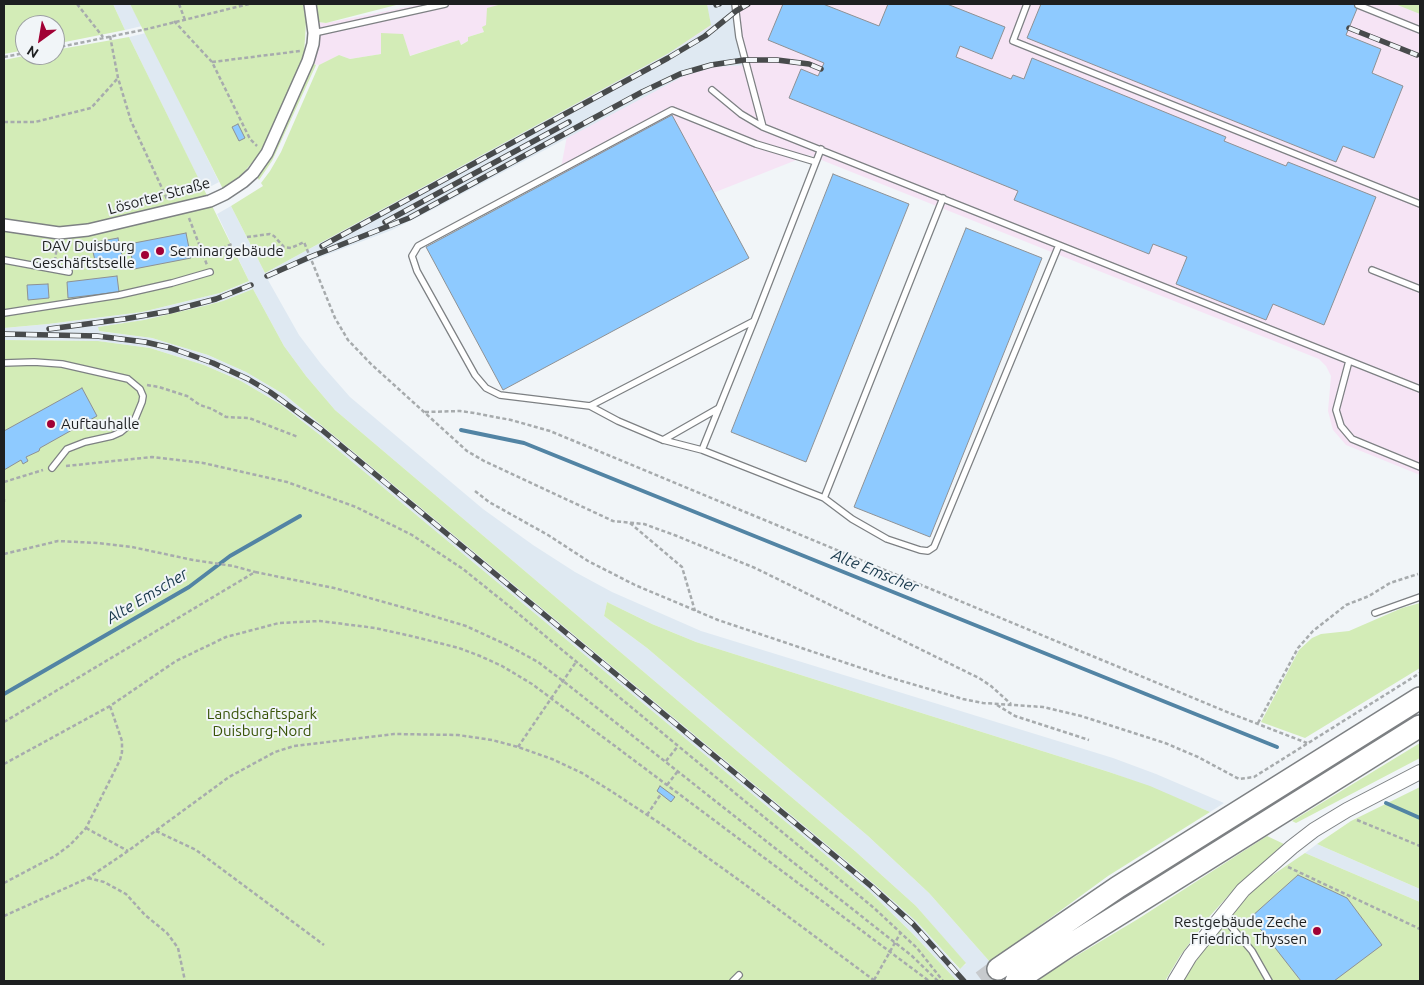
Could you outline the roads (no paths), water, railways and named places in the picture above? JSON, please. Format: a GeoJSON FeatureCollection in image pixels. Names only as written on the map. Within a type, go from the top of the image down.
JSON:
{"type":"FeatureCollection","features":[{"type":"Feature","properties":{"kind":"highway"},"geometry":{"type":"LineString","coordinates":[[998,969],[1118,887],[1420,698]]}},
{"type":"Feature","properties":{"kind":"highway"},"geometry":{"type":"LineString","coordinates":[[1016,981],[1070,945],[1420,726]]}},
{"type":"Feature","properties":{"kind":"street","name":"Lösorter Straße"},"geometry":{"type":"LineString","coordinates":[[4,226],[59,233],[88,230],[210,201],[243,182],[260,165],[267,153],[308,61],[314,33],[310,4]]}},
{"type":"Feature","properties":{"kind":"street"},"geometry":{"type":"LineString","coordinates":[[1175,981],[1190,956],[1243,890],[1292,847],[1314,830],[1420,772]]}},
{"type":"Feature","properties":{"kind":"lane"},"geometry":{"type":"LineString","coordinates":[[314,33],[445,4]]}},
{"type":"Feature","properties":{"kind":"lane"},"geometry":{"type":"LineString","coordinates":[[735,4],[744,60],[763,126]]}},
{"type":"Feature","properties":{"kind":"lane"},"geometry":{"type":"LineString","coordinates":[[1027,4],[1013,41],[1420,204]]}},
{"type":"Feature","properties":{"kind":"lane"},"geometry":{"type":"LineString","coordinates":[[1358,6],[1420,30]]}},
{"type":"Feature","properties":{"kind":"lane"},"geometry":{"type":"LineString","coordinates":[[712,90],[741,114],[763,126],[1420,390]]}},
{"type":"Feature","properties":{"kind":"lane"},"geometry":{"type":"LineString","coordinates":[[816,162],[756,144],[672,110],[418,246],[412,256],[417,271],[475,375],[486,388],[500,395],[590,406],[618,421],[663,440],[702,450],[824,498],[852,519],[887,539],[928,551],[934,547],[1058,245]]}},
{"type":"Feature","properties":{"kind":"lane"},"geometry":{"type":"LineString","coordinates":[[702,450],[821,149]]}},
{"type":"Feature","properties":{"kind":"lane"},"geometry":{"type":"LineString","coordinates":[[824,498],[943,198]]}},
{"type":"Feature","properties":{"kind":"lane"},"geometry":{"type":"LineString","coordinates":[[4,260],[69,272]]}},
{"type":"Feature","properties":{"kind":"lane"},"geometry":{"type":"LineString","coordinates":[[1372,270],[1420,289]]}},
{"type":"Feature","properties":{"kind":"lane"},"geometry":{"type":"LineString","coordinates":[[4,313],[119,296],[210,272]]}},
{"type":"Feature","properties":{"kind":"lane"},"geometry":{"type":"LineString","coordinates":[[590,406],[754,321]]}},
{"type":"Feature","properties":{"kind":"lane"},"geometry":{"type":"LineString","coordinates":[[1349,361],[1336,410],[1341,426],[1352,439],[1420,467]]}},
{"type":"Feature","properties":{"kind":"lane"},"geometry":{"type":"LineString","coordinates":[[4,363],[34,362],[62,364],[128,379],[140,388],[143,396],[142,402],[134,419],[128,426],[112,436],[67,448],[52,468]]}},
{"type":"Feature","properties":{"kind":"lane"},"geometry":{"type":"LineString","coordinates":[[663,440],[719,408]]}},
{"type":"Feature","properties":{"kind":"lane"},"geometry":{"type":"LineString","coordinates":[[1375,613],[1420,597]]}},
{"type":"Feature","properties":{"kind":"lane"},"geometry":{"type":"LineString","coordinates":[[1222,916],[1252,952],[1269,981]]}},
{"type":"Feature","properties":{"kind":"lane"},"geometry":{"type":"LineString","coordinates":[[732,981],[739,975]]}},
{"type":"Feature","properties":{"kind":"waterway","name":"Alte Emscher"},"geometry":{"type":"LineString","coordinates":[[461,430],[524,443],[1277,747]]}},
{"type":"Feature","properties":{"kind":"waterway","name":"Alte Emscher"},"geometry":{"type":"LineString","coordinates":[[4,694],[189,587],[230,556],[300,516]]}},
{"type":"Feature","properties":{"kind":"waterway","name":"Alte Emscher"},"geometry":{"type":"LineString","coordinates":[[1386,803],[1420,818]]}},
{"type":"Feature","properties":{"kind":"tunnel"},"geometry":{"type":"LineString","coordinates":[[982,981],[998,969]]}},
{"type":"Feature","properties":{"kind":"railway"},"geometry":{"type":"LineString","coordinates":[[322,246],[668,58],[705,36],[736,11],[748,4]]}},
{"type":"Feature","properties":{"kind":"railway"},"geometry":{"type":"LineString","coordinates":[[1349,28],[1417,55]]}},
{"type":"Feature","properties":{"kind":"railway"},"geometry":{"type":"LineString","coordinates":[[267,276],[409,218],[642,92],[680,74],[711,65],[744,60],[777,60],[809,64],[821,69]]}},
{"type":"Feature","properties":{"kind":"railway"},"geometry":{"type":"LineString","coordinates":[[385,222],[569,122]]}},
{"type":"Feature","properties":{"kind":"railway"},"geometry":{"type":"LineString","coordinates":[[49,329],[170,311],[216,299],[251,285]]}},
{"type":"Feature","properties":{"kind":"railway"},"geometry":{"type":"LineString","coordinates":[[4,334],[97,336],[145,342],[171,348],[213,363],[248,379],[270,392],[322,430],[871,886],[913,924],[964,981]]}},
{"type":"Feature","properties":{"kind":"place","name":"Seminargebäude"},"geometry":{"type":"Point","coordinates":[160,251]}},
{"type":"Feature","properties":{"kind":"place","name":"DAV Duisburg Geschäftstselle"},"geometry":{"type":"Point","coordinates":[145,255]}},
{"type":"Feature","properties":{"kind":"place","name":"Auftauhalle"},"geometry":{"type":"Point","coordinates":[51,424]}},
{"type":"Feature","properties":{"kind":"place","name":"Restgebäude Zeche Friedrich Thyssen"},"geometry":{"type":"Point","coordinates":[1317,931]}},
{"type":"Feature","properties":{"kind":"park label","name":"Landschaftspark Duisburg-Nord"},"geometry":{"type":"Point","coordinates":[262,722]}}]}
